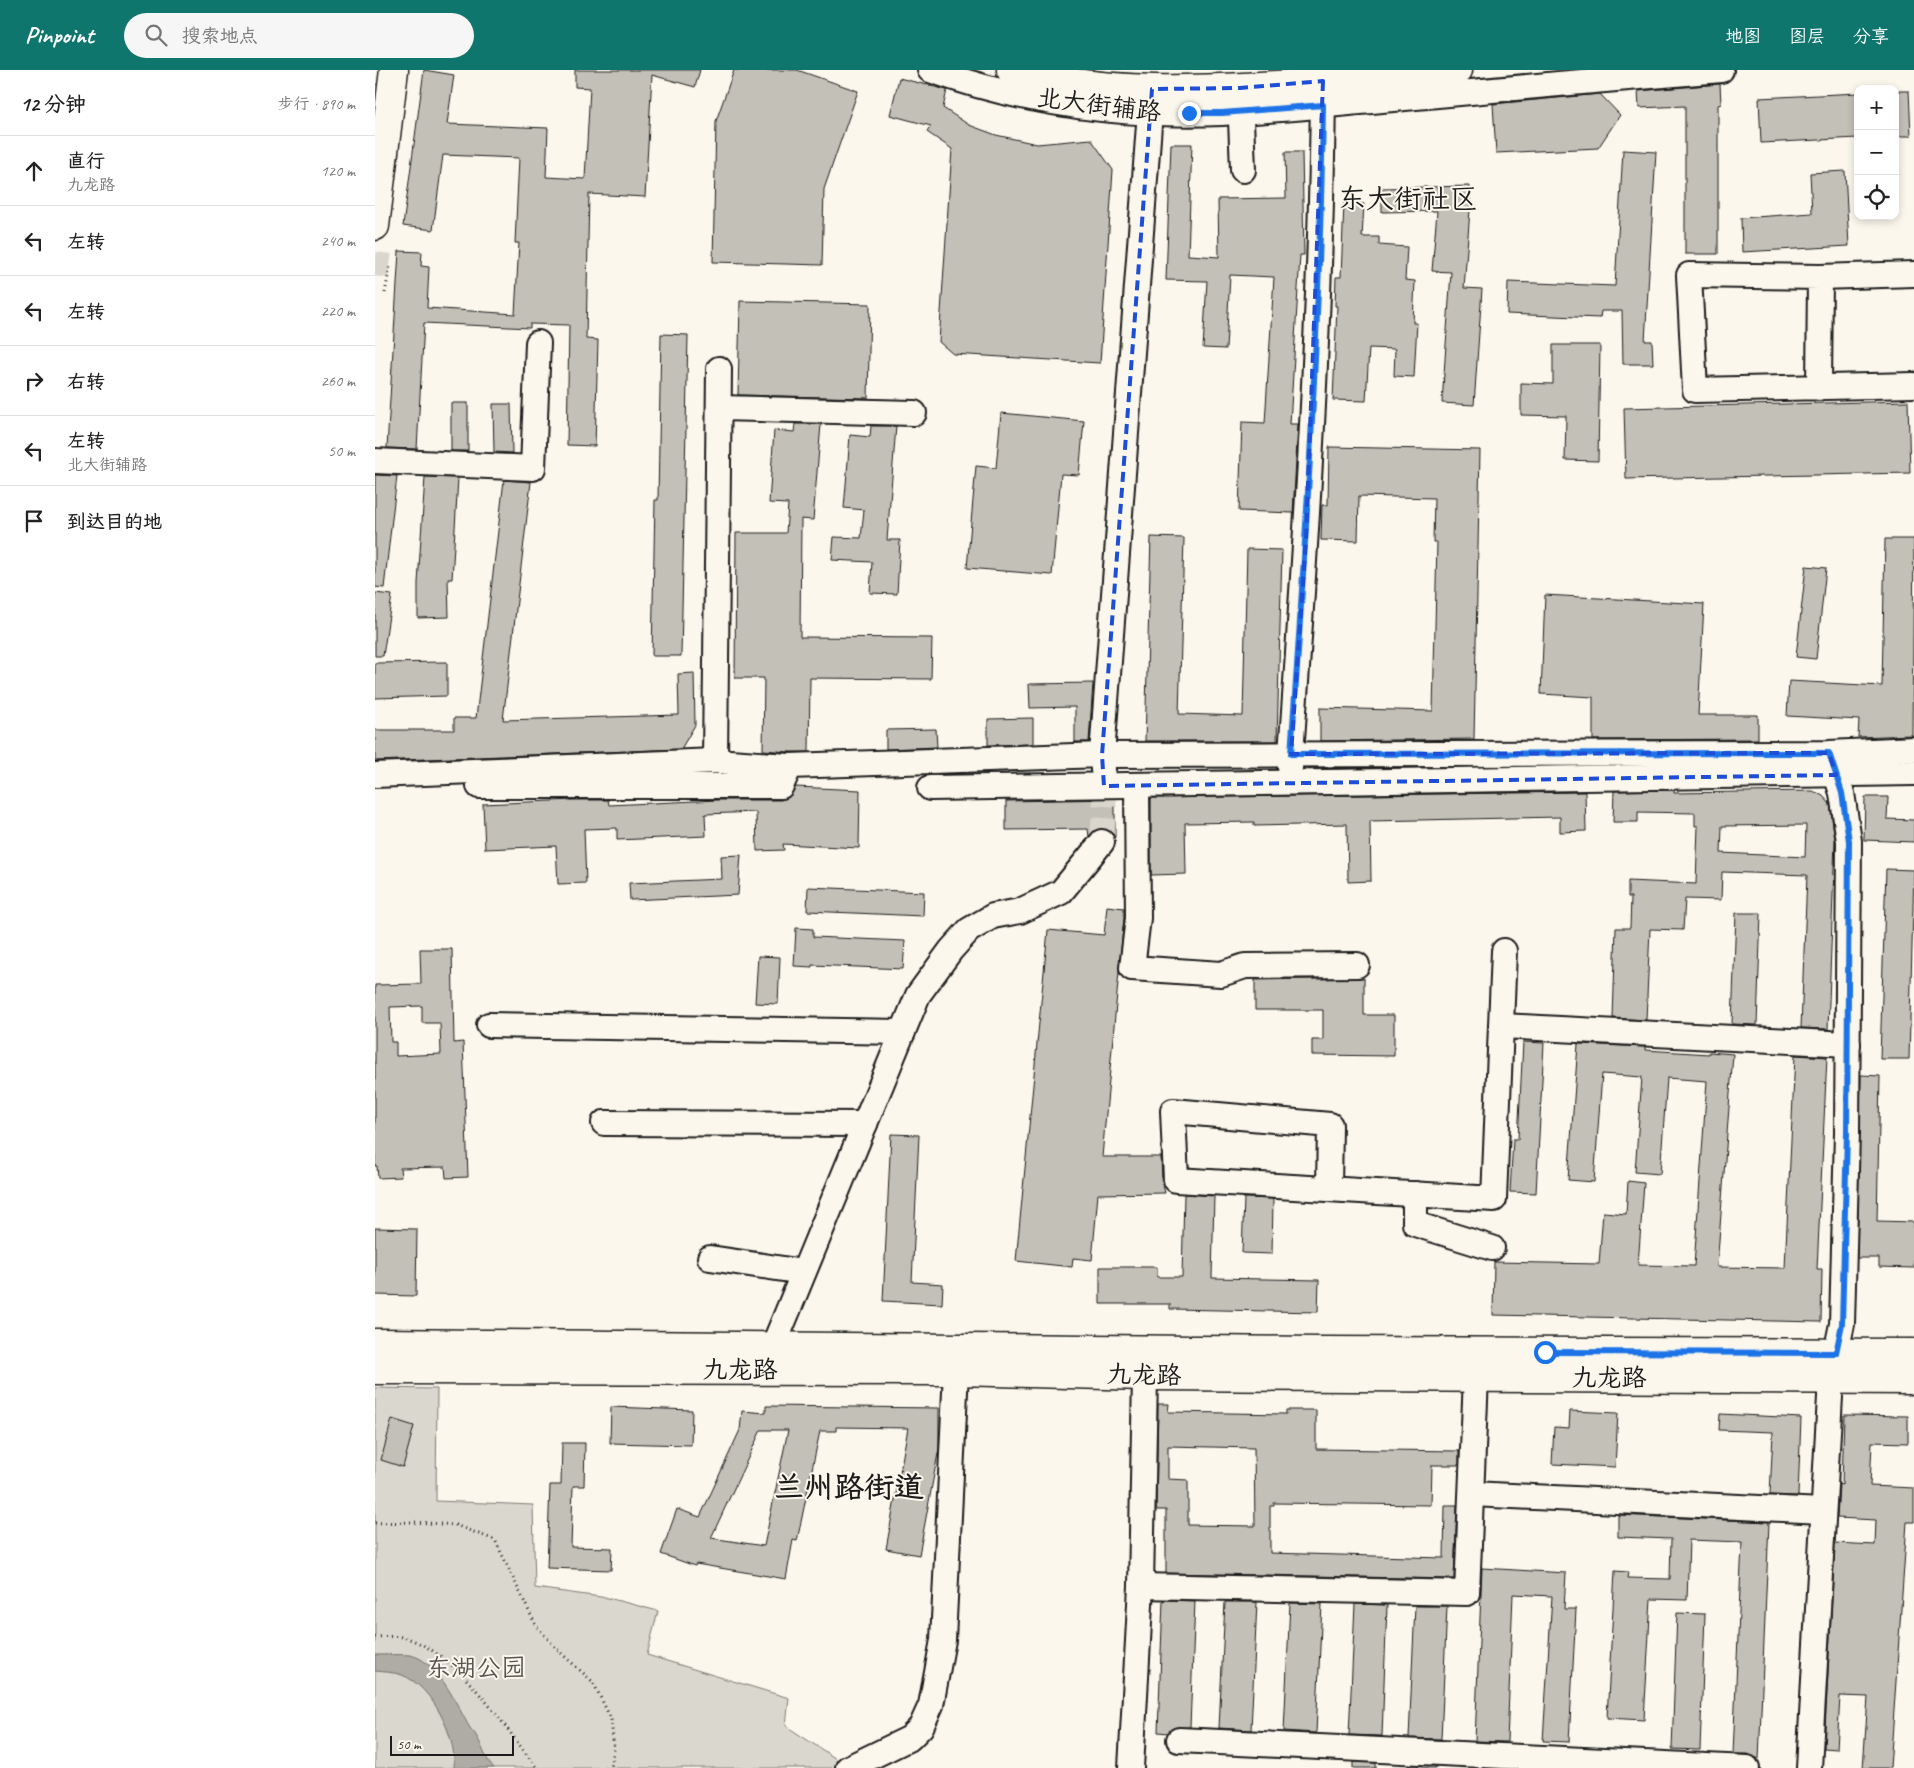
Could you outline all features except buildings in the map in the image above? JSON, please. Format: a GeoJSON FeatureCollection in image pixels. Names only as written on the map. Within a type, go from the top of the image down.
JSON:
{"type":"FeatureCollection","features":[{"type":"Feature","properties":{"kind":"main road"},"geometry":{"type":"LineString","coordinates":[[375,226],[394,70]]}},
{"type":"Feature","properties":{"kind":"main road"},"geometry":{"type":"LineString","coordinates":[[1011,70],[1088,84],[1151,101],[1240,100],[1323,93],[1458,70]]}},
{"type":"Feature","properties":{"kind":"main road","name":"九龙路"},"geometry":{"type":"LineString","coordinates":[[375,1343],[1914,1353]]}},
{"type":"Feature","properties":{"kind":"main road","name":"九龙路"},"geometry":{"type":"LineString","coordinates":[[375,1370],[956,1371],[1145,1376],[1914,1380]]}},
{"type":"Feature","properties":{"kind":"street","name":"北大街辅路"},"geometry":{"type":"LineString","coordinates":[[930,70],[985,88],[1061,104],[1151,101]]}},
{"type":"Feature","properties":{"kind":"street"},"geometry":{"type":"LineString","coordinates":[[1289,783],[1306,539],[1322,190],[1323,93],[1721,70]]}},
{"type":"Feature","properties":{"kind":"street"},"geometry":{"type":"LineString","coordinates":[[1240,100],[1243,170]]}},
{"type":"Feature","properties":{"kind":"street"},"geometry":{"type":"LineString","coordinates":[[1104,790],[1102,755],[1151,101]]}},
{"type":"Feature","properties":{"kind":"street"},"geometry":{"type":"LineString","coordinates":[[1914,274],[1819,277],[1689,275],[1695,390],[1914,385]]}},
{"type":"Feature","properties":{"kind":"street"},"geometry":{"type":"LineString","coordinates":[[1819,277],[1819,388]]}},
{"type":"Feature","properties":{"kind":"street"},"geometry":{"type":"LineString","coordinates":[[375,461],[533,468],[538,343]]}},
{"type":"Feature","properties":{"kind":"street"},"geometry":{"type":"LineString","coordinates":[[715,761],[719,369]]}},
{"type":"Feature","properties":{"kind":"street"},"geometry":{"type":"LineString","coordinates":[[719,408],[914,413]]}},
{"type":"Feature","properties":{"kind":"street"},"geometry":{"type":"LineString","coordinates":[[931,788],[1104,790],[1137,785],[1289,783],[1832,764],[1914,749]]}},
{"type":"Feature","properties":{"kind":"street"},"geometry":{"type":"LineString","coordinates":[[375,774],[715,761],[791,766],[1102,755],[1291,754],[1832,764],[1914,773]]}},
{"type":"Feature","properties":{"kind":"street"},"geometry":{"type":"LineString","coordinates":[[1832,764],[1842,793],[1849,841],[1842,1324],[1836,1353]]}},
{"type":"Feature","properties":{"kind":"street"},"geometry":{"type":"LineString","coordinates":[[375,786],[781,786],[791,766]]}},
{"type":"Feature","properties":{"kind":"street"},"geometry":{"type":"LineString","coordinates":[[1137,785],[1139,918],[1132,968],[1221,974],[1245,966],[1357,966]]}},
{"type":"Feature","properties":{"kind":"street"},"geometry":{"type":"LineString","coordinates":[[773,1347],[918,995],[951,950],[969,930],[993,916],[1020,911],[1061,892],[1101,842]]}},
{"type":"Feature","properties":{"kind":"street"},"geometry":{"type":"LineString","coordinates":[[1329,1189],[1330,1125],[1173,1112],[1176,1180],[1494,1199],[1504,951]]}},
{"type":"Feature","properties":{"kind":"street"},"geometry":{"type":"LineString","coordinates":[[489,1025],[903,1032]]}},
{"type":"Feature","properties":{"kind":"street"},"geometry":{"type":"LineString","coordinates":[[1501,1026],[1847,1044]]}},
{"type":"Feature","properties":{"kind":"street"},"geometry":{"type":"LineString","coordinates":[[604,1123],[865,1124]]}},
{"type":"Feature","properties":{"kind":"street"},"geometry":{"type":"LineString","coordinates":[[1415,1194],[1415,1224],[1492,1248]]}},
{"type":"Feature","properties":{"kind":"street"},"geometry":{"type":"LineString","coordinates":[[711,1258],[803,1272]]}},
{"type":"Feature","properties":{"kind":"street"},"geometry":{"type":"LineString","coordinates":[[848,1768],[910,1738],[921,1727],[931,1705],[943,1640],[956,1371]]}},
{"type":"Feature","properties":{"kind":"street"},"geometry":{"type":"LineString","coordinates":[[1131,1768],[1141,1586],[1145,1376]]}},
{"type":"Feature","properties":{"kind":"street"},"geometry":{"type":"LineString","coordinates":[[1141,1586],[1467,1593],[1476,1377]]}},
{"type":"Feature","properties":{"kind":"street"},"geometry":{"type":"LineString","coordinates":[[1809,1768],[1822,1511],[1831,1379]]}},
{"type":"Feature","properties":{"kind":"street"},"geometry":{"type":"LineString","coordinates":[[1471,1494],[1822,1511]]}},
{"type":"Feature","properties":{"kind":"street"},"geometry":{"type":"LineString","coordinates":[[1179,1740],[1747,1768]]}},
{"type":"Feature","properties":{"kind":"path"},"geometry":{"type":"LineString","coordinates":[[385,293],[390,266]]}},
{"type":"Feature","properties":{"kind":"path"},"geometry":{"type":"LineString","coordinates":[[375,1523],[415,1522],[455,1525],[495,1540],[536,1626],[561,1654],[593,1682],[611,1719],[614,1749],[611,1768]]}},
{"type":"Feature","properties":{"kind":"path"},"geometry":{"type":"LineString","coordinates":[[375,1637],[404,1637],[436,1652],[469,1682],[537,1768]]}},
{"type":"Feature","properties":{"kind":"highlighted area"},"geometry":{"type":"Polygon","coordinates":[[[1323,81],[1306,539],[1291,754],[1829,753],[1836,775],[1104,786],[1102,755],[1152,89],[1240,88],[1323,81]]]}},
{"type":"Feature","properties":{"kind":"green space","name":"东湖公园"},"geometry":{"type":"Polygon","coordinates":[[[375,1388],[437,1389],[436,1501],[533,1505],[535,1588],[608,1598],[658,1611],[647,1655],[789,1698],[786,1726],[850,1768],[375,1768],[375,1388]]]}},
{"type":"Feature","properties":{"kind":"shaded area"},"geometry":{"type":"Polygon","coordinates":[[[375,1655],[410,1655],[429,1665],[446,1685],[494,1768],[454,1768],[454,1756],[447,1728],[432,1701],[413,1681],[402,1675],[375,1671],[375,1655]]]}},
{"type":"Feature","properties":{"kind":"tunnel"},"geometry":{"type":"LineString","coordinates":[[375,264],[390,266]]}},
{"type":"Feature","properties":{"kind":"tunnel"},"geometry":{"type":"LineString","coordinates":[[1102,842],[1105,795]]}},
{"type":"Feature","properties":{"kind":"district","name":"东大街社区"},"geometry":{"type":"Point","coordinates":[1408,198]}},
{"type":"Feature","properties":{"kind":"district","name":"兰州路街道"},"geometry":{"type":"Point","coordinates":[849,1487]}},
{"type":"Feature","properties":{"kind":"route"},"geometry":{"type":"LineString","coordinates":[[1189,113],[1222,113],[1323,105],[1322,190],[1306,539],[1291,754],[1829,753],[1842,793],[1849,841],[1847,1133],[1842,1324],[1836,1353],[1545,1352]]}}]}
